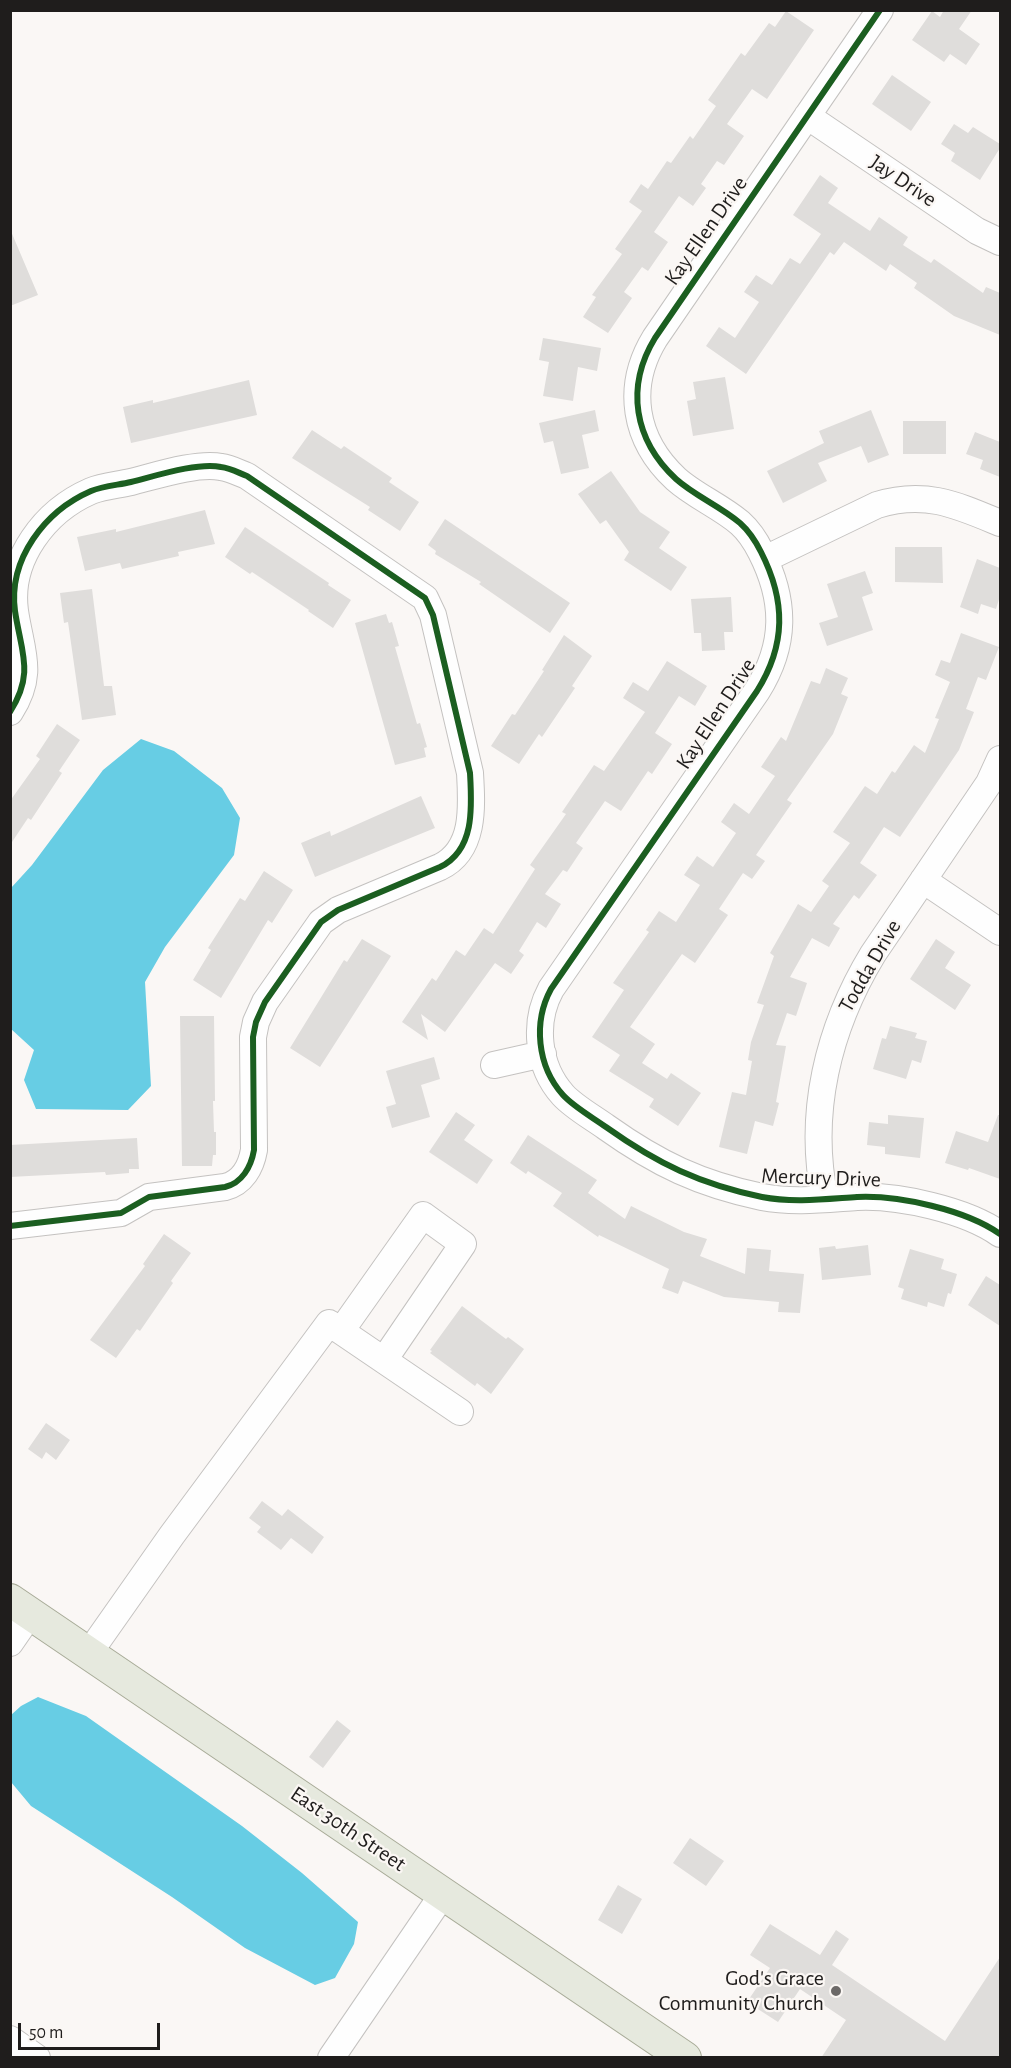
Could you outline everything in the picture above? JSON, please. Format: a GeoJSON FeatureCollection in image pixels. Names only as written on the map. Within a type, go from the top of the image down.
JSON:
{"type":"FeatureCollection","features":[{"type":"Feature","properties":{"kind":"main road","name":"East 30th Street"},"geometry":{"type":"LineString","coordinates":[[20,1607],[685,2058]]}},
{"type":"Feature","properties":{"kind":"street","name":"Kay Ellen Drive"},"geometry":{"type":"LineString","coordinates":[[543,1054],[539,1038],[541,1016],[551,989],[757,691],[770,667],[779,632],[780,615],[776,588],[765,559],[753,538],[739,523],[677,480],[653,454],[642,430],[638,413],[637,387],[643,361],[655,338],[880,10]]}},
{"type":"Feature","properties":{"kind":"street","name":"Jay Drive"},"geometry":{"type":"LineString","coordinates":[[807,116],[977,231],[1000,242]]}},
{"type":"Feature","properties":{"kind":"street"},"geometry":{"type":"LineString","coordinates":[[10,712],[21,695],[26,674],[15,608],[15,591],[21,565],[36,534],[54,514],[75,499],[99,488],[210,465],[247,476],[428,602],[470,773],[471,798],[468,835],[460,852],[446,864],[327,916],[310,935],[265,1002],[256,1022],[253,1037],[254,1150],[248,1169],[241,1178],[230,1186],[149,1197],[120,1213],[10,1226]]}},
{"type":"Feature","properties":{"kind":"street"},"geometry":{"type":"LineString","coordinates":[[765,559],[877,505],[895,500],[921,498],[939,500],[1000,523]]}},
{"type":"Feature","properties":{"kind":"street","name":"Todda Drive"},"geometry":{"type":"LineString","coordinates":[[825,1199],[818,1130],[824,1077],[834,1034],[858,978],[988,783],[1000,759]]}},
{"type":"Feature","properties":{"kind":"street"},"geometry":{"type":"LineString","coordinates":[[923,880],[1000,932]]}},
{"type":"Feature","properties":{"kind":"street"},"geometry":{"type":"LineString","coordinates":[[494,1065],[543,1054]]}},
{"type":"Feature","properties":{"kind":"street","name":"Mercury Drive"},"geometry":{"type":"LineString","coordinates":[[543,1054],[551,1079],[567,1099],[652,1158],[701,1181],[727,1189],[780,1199],[878,1197],[913,1201],[947,1210],[1000,1234]]}},
{"type":"Feature","properties":{"kind":"street"},"geometry":{"type":"LineString","coordinates":[[341,1331],[423,1215],[463,1244],[384,1360]]}},
{"type":"Feature","properties":{"kind":"street"},"geometry":{"type":"LineString","coordinates":[[89,1653],[172,1535],[329,1323],[460,1412]]}},
{"type":"Feature","properties":{"kind":"street"},"geometry":{"type":"LineString","coordinates":[[10,1643],[20,1607]]}},
{"type":"Feature","properties":{"kind":"street"},"geometry":{"type":"LineString","coordinates":[[331,2058],[443,1894]]}},
{"type":"Feature","properties":{"kind":"street"},"geometry":{"type":"LineString","coordinates":[[10,2039],[37,2058]]}},
{"type":"Feature","properties":{"kind":"water"},"geometry":{"type":"Polygon","coordinates":[[[141,739],[174,751],[222,788],[240,818],[234,855],[165,947],[145,982],[151,1086],[128,1110],[36,1109],[24,1080],[34,1050],[11,1029],[11,888],[32,865],[103,770],[141,739]]]}},
{"type":"Feature","properties":{"kind":"water"},"geometry":{"type":"Polygon","coordinates":[[[38,1697],[86,1716],[242,1826],[302,1873],[358,1922],[354,1944],[335,1978],[315,1985],[245,1948],[172,1897],[31,1806],[11,1782],[11,1715],[21,1706],[38,1697]]]}},
{"type":"Feature","properties":{"kind":"building"},"geometry":{"type":"Polygon","coordinates":[[[944,10],[972,10],[959,29],[980,44],[966,65],[950,54],[944,62],[912,40],[932,11],[940,17],[944,10]]]}},
{"type":"Feature","properties":{"kind":"building"},"geometry":{"type":"Polygon","coordinates":[[[786,11],[814,30],[767,99],[752,89],[727,124],[744,136],[724,165],[717,161],[701,184],[706,188],[693,206],[679,196],[654,232],[668,242],[648,271],[642,267],[624,292],[632,298],[608,333],[583,317],[596,297],[592,295],[622,254],[615,249],[642,211],[629,202],[641,184],[648,189],[667,161],[671,163],[690,136],[693,139],[716,106],[708,100],[741,53],[745,56],[769,23],[775,27],[786,11]]]}},
{"type":"Feature","properties":{"kind":"building"},"geometry":{"type":"Polygon","coordinates":[[[892,75],[931,102],[911,131],[872,104],[892,75]]]}},
{"type":"Feature","properties":{"kind":"building"},"geometry":{"type":"Polygon","coordinates":[[[954,124],[968,133],[973,127],[1000,144],[1000,148],[980,180],[951,161],[955,153],[941,144],[954,124]]]}},
{"type":"Feature","properties":{"kind":"building"},"geometry":{"type":"Polygon","coordinates":[[[820,175],[838,188],[828,203],[870,231],[879,217],[908,237],[903,245],[931,263],[934,259],[983,293],[986,287],[1000,293],[1000,335],[954,316],[914,288],[917,283],[890,264],[886,271],[844,242],[834,255],[830,252],[746,374],[706,346],[719,327],[735,338],[759,302],[744,292],[756,275],[772,285],[790,258],[800,264],[821,234],[793,215],[820,175]]]}},
{"type":"Feature","properties":{"kind":"building"},"geometry":{"type":"Polygon","coordinates":[[[10,229],[38,295],[10,306],[10,229]]]}},
{"type":"Feature","properties":{"kind":"building"},"geometry":{"type":"Polygon","coordinates":[[[543,338],[601,348],[597,371],[578,367],[573,401],[543,396],[549,362],[539,360],[543,338]]]}},
{"type":"Feature","properties":{"kind":"building"},"geometry":{"type":"Polygon","coordinates":[[[725,377],[734,429],[693,436],[687,401],[696,399],[693,382],[725,377]]]}},
{"type":"Feature","properties":{"kind":"building"},"geometry":{"type":"Polygon","coordinates":[[[249,380],[257,415],[131,443],[123,407],[153,400],[153,403],[249,380]]]}},
{"type":"Feature","properties":{"kind":"building"},"geometry":{"type":"Polygon","coordinates":[[[595,410],[599,431],[582,435],[589,468],[561,474],[553,441],[544,443],[539,423],[595,410]]]}},
{"type":"Feature","properties":{"kind":"building"},"geometry":{"type":"Polygon","coordinates":[[[871,410],[889,455],[868,463],[861,446],[818,463],[827,481],[783,503],[767,471],[824,443],[819,431],[871,410]]]}},
{"type":"Feature","properties":{"kind":"building"},"geometry":{"type":"Polygon","coordinates":[[[903,421],[946,421],[946,454],[903,454],[903,421]]]}},
{"type":"Feature","properties":{"kind":"building"},"geometry":{"type":"Polygon","coordinates":[[[312,430],[341,449],[344,446],[392,478],[389,482],[419,502],[400,531],[368,510],[370,507],[292,458],[312,430]]]}},
{"type":"Feature","properties":{"kind":"building"},"geometry":{"type":"Polygon","coordinates":[[[975,432],[1000,442],[1000,477],[980,469],[983,460],[966,454],[975,432]]]}},
{"type":"Feature","properties":{"kind":"building"},"geometry":{"type":"Polygon","coordinates":[[[611,471],[640,512],[670,532],[659,548],[687,567],[671,591],[624,560],[629,552],[606,520],[600,524],[578,494],[611,471]]]}},
{"type":"Feature","properties":{"kind":"building"},"geometry":{"type":"Polygon","coordinates":[[[205,510],[215,544],[178,552],[179,556],[122,569],[120,563],[85,571],[77,537],[116,529],[116,532],[205,510]]]}},
{"type":"Feature","properties":{"kind":"building"},"geometry":{"type":"Polygon","coordinates":[[[445,519],[570,603],[550,633],[479,584],[481,582],[435,554],[436,551],[428,545],[445,519]]]}},
{"type":"Feature","properties":{"kind":"building"},"geometry":{"type":"Polygon","coordinates":[[[245,527],[351,600],[333,628],[252,572],[250,574],[225,557],[245,527]]]}},
{"type":"Feature","properties":{"kind":"building"},"geometry":{"type":"Polygon","coordinates":[[[895,547],[942,547],[943,583],[895,582],[895,547]]]}},
{"type":"Feature","properties":{"kind":"building"},"geometry":{"type":"Polygon","coordinates":[[[977,559],[1000,568],[1000,596],[996,609],[981,604],[978,614],[960,607],[977,559]]]}},
{"type":"Feature","properties":{"kind":"building"},"geometry":{"type":"Polygon","coordinates":[[[865,571],[873,593],[862,597],[873,630],[827,646],[819,623],[838,617],[827,584],[865,571]]]}},
{"type":"Feature","properties":{"kind":"building"},"geometry":{"type":"Polygon","coordinates":[[[92,589],[104,686],[112,686],[116,715],[82,720],[68,622],[64,623],[60,593],[92,589]]]}},
{"type":"Feature","properties":{"kind":"building"},"geometry":{"type":"Polygon","coordinates":[[[731,597],[733,632],[724,632],[725,650],[702,651],[701,633],[694,633],[691,599],[731,597]]]}},
{"type":"Feature","properties":{"kind":"building"},"geometry":{"type":"Polygon","coordinates":[[[386,614],[389,623],[392,622],[399,646],[395,647],[417,724],[420,723],[427,747],[424,748],[426,757],[395,765],[355,623],[386,614]]]}},
{"type":"Feature","properties":{"kind":"building"},"geometry":{"type":"Polygon","coordinates":[[[961,633],[999,647],[986,680],[978,677],[966,709],[974,712],[959,750],[900,837],[884,827],[860,863],[877,875],[859,899],[854,895],[833,924],[840,928],[829,947],[812,938],[790,977],[807,983],[796,1016],[787,1013],[776,1045],[786,1046],[776,1102],[779,1103],[773,1126],[755,1121],[747,1154],[719,1147],[732,1092],[746,1095],[752,1061],[748,1060],[751,1042],[764,1005],[757,1003],[774,956],[770,953],[798,904],[811,912],[829,886],[822,881],[850,843],[833,832],[865,786],[877,794],[892,771],[895,773],[914,745],[925,753],[939,719],[935,718],[950,682],[935,675],[941,660],[950,663],[961,633]]]}},
{"type":"Feature","properties":{"kind":"building"},"geometry":{"type":"Polygon","coordinates":[[[564,635],[592,656],[572,686],[575,688],[542,737],[539,734],[519,764],[491,746],[544,671],[542,670],[564,635]]]}},
{"type":"Feature","properties":{"kind":"building"},"geometry":{"type":"Polygon","coordinates":[[[667,661],[707,686],[695,706],[679,696],[655,733],[672,744],[652,774],[648,771],[621,811],[605,801],[576,843],[583,848],[567,872],[563,870],[545,894],[561,904],[546,928],[537,922],[519,951],[524,955],[511,974],[495,963],[445,1032],[421,1014],[428,1040],[402,1022],[432,978],[436,981],[456,950],[465,956],[484,928],[493,934],[535,869],[530,865],[566,814],[562,812],[594,765],[604,771],[645,712],[623,698],[633,682],[648,691],[667,661]]]}},
{"type":"Feature","properties":{"kind":"building"},"geometry":{"type":"Polygon","coordinates":[[[826,668],[848,678],[841,694],[848,697],[833,734],[787,800],[792,803],[756,855],[765,861],[752,879],[743,873],[719,909],[728,915],[695,963],[682,954],[630,1027],[655,1044],[642,1063],[667,1079],[671,1073],[701,1093],[678,1126],[649,1107],[654,1099],[609,1071],[620,1055],[592,1037],[624,990],[613,983],[649,932],[646,930],[659,911],[676,922],[700,885],[684,875],[697,856],[713,867],[736,833],[721,822],[734,803],[749,814],[775,776],[761,767],[781,737],[786,741],[811,681],[820,684],[826,668]]]}},
{"type":"Feature","properties":{"kind":"building"},"geometry":{"type":"Polygon","coordinates":[[[57,724],[80,740],[59,771],[62,773],[31,820],[28,818],[10,845],[10,801],[40,759],[36,756],[57,724]]]}},
{"type":"Feature","properties":{"kind":"building"},"geometry":{"type":"Polygon","coordinates":[[[421,796],[435,828],[315,877],[301,843],[330,831],[331,836],[421,796]]]}},
{"type":"Feature","properties":{"kind":"building"},"geometry":{"type":"Polygon","coordinates":[[[264,871],[293,890],[272,923],[268,920],[221,998],[193,980],[211,950],[208,948],[240,898],[245,901],[264,871]]]}},
{"type":"Feature","properties":{"kind":"building"},"geometry":{"type":"Polygon","coordinates":[[[362,939],[391,956],[320,1067],[290,1048],[344,960],[347,962],[362,939]]]}},
{"type":"Feature","properties":{"kind":"building"},"geometry":{"type":"Polygon","coordinates":[[[936,939],[955,952],[945,968],[971,985],[955,1010],[910,979],[936,939]]]}},
{"type":"Feature","properties":{"kind":"building"},"geometry":{"type":"Polygon","coordinates":[[[180,1016],[214,1016],[215,1101],[213,1101],[216,1155],[213,1155],[212,1166],[182,1166],[180,1016]]]}},
{"type":"Feature","properties":{"kind":"building"},"geometry":{"type":"Polygon","coordinates":[[[890,1026],[917,1033],[915,1038],[927,1041],[921,1063],[912,1060],[906,1079],[873,1069],[882,1038],[886,1039],[890,1026]]]}},
{"type":"Feature","properties":{"kind":"building"},"geometry":{"type":"Polygon","coordinates":[[[434,1057],[440,1079],[421,1085],[430,1117],[392,1128],[386,1107],[396,1104],[386,1071],[434,1057]]]}},
{"type":"Feature","properties":{"kind":"building"},"geometry":{"type":"Polygon","coordinates":[[[456,1112],[475,1125],[464,1140],[493,1160],[477,1184],[429,1152],[456,1112]]]}},
{"type":"Feature","properties":{"kind":"building"},"geometry":{"type":"Polygon","coordinates":[[[888,1115],[924,1118],[920,1158],[885,1154],[885,1147],[867,1145],[869,1122],[888,1124],[888,1115]]]}},
{"type":"Feature","properties":{"kind":"building"},"geometry":{"type":"Polygon","coordinates":[[[998,1115],[1000,1115],[1000,1179],[969,1168],[968,1170],[945,1163],[956,1131],[988,1142],[998,1115]]]}},
{"type":"Feature","properties":{"kind":"building"},"geometry":{"type":"Polygon","coordinates":[[[528,1135],[597,1180],[588,1193],[625,1219],[631,1206],[684,1232],[707,1239],[700,1256],[745,1274],[747,1248],[771,1250],[769,1271],[804,1274],[800,1313],[778,1312],[779,1302],[724,1297],[683,1281],[678,1294],[662,1288],[669,1269],[599,1235],[598,1237],[553,1206],[562,1193],[528,1171],[526,1174],[510,1163],[528,1135]]]}},
{"type":"Feature","properties":{"kind":"building"},"geometry":{"type":"Polygon","coordinates":[[[137,1138],[139,1169],[129,1169],[129,1173],[106,1175],[105,1172],[10,1177],[10,1145],[137,1138]]]}},
{"type":"Feature","properties":{"kind":"building"},"geometry":{"type":"Polygon","coordinates":[[[164,1234],[191,1253],[140,1331],[137,1329],[116,1358],[90,1340],[145,1266],[143,1264],[164,1234]]]}},
{"type":"Feature","properties":{"kind":"building"},"geometry":{"type":"Polygon","coordinates":[[[868,1245],[871,1275],[822,1280],[819,1248],[835,1246],[836,1249],[868,1245]]]}},
{"type":"Feature","properties":{"kind":"building"},"geometry":{"type":"Polygon","coordinates":[[[910,1249],[944,1259],[941,1269],[957,1274],[944,1307],[928,1302],[927,1307],[901,1299],[904,1289],[898,1287],[910,1249]]]}},
{"type":"Feature","properties":{"kind":"building"},"geometry":{"type":"Polygon","coordinates":[[[986,1276],[1000,1285],[1000,1326],[968,1305],[986,1276]]]}},
{"type":"Feature","properties":{"kind":"building"},"geometry":{"type":"Polygon","coordinates":[[[462,1306],[506,1339],[508,1337],[524,1349],[491,1394],[477,1383],[475,1386],[430,1353],[462,1306]]]}},
{"type":"Feature","properties":{"kind":"building"},"geometry":{"type":"Polygon","coordinates":[[[46,1423],[70,1440],[56,1460],[46,1452],[42,1459],[28,1449],[46,1423]]]}},
{"type":"Feature","properties":{"kind":"building"},"geometry":{"type":"Polygon","coordinates":[[[262,1501],[282,1516],[288,1509],[324,1537],[312,1554],[291,1538],[281,1550],[257,1532],[261,1527],[249,1518],[262,1501]]]}},
{"type":"Feature","properties":{"kind":"building"},"geometry":{"type":"Polygon","coordinates":[[[337,1720],[351,1731],[323,1768],[309,1757],[337,1720]]]}},
{"type":"Feature","properties":{"kind":"building"},"geometry":{"type":"Polygon","coordinates":[[[690,1838],[724,1861],[706,1886],[673,1863],[690,1838]]]}},
{"type":"Feature","properties":{"kind":"building"},"geometry":{"type":"Polygon","coordinates":[[[618,1885],[642,1899],[622,1934],[598,1920],[618,1885]]]}},
{"type":"Feature","properties":{"kind":"building","name":"God's Grace Community Church"},"geometry":{"type":"Polygon","coordinates":[[[770,1924],[820,1955],[836,1930],[849,1939],[832,1965],[945,2041],[1000,1957],[1000,2058],[821,2058],[846,2020],[800,1989],[778,2022],[747,2002],[770,1968],[750,1955],[770,1924]]]}},
{"type":"Feature","properties":{"kind":"cycle path"},"geometry":{"type":"LineString","coordinates":[[880,10],[655,338],[640,375],[637,394],[638,412],[643,430],[662,464],[691,491],[743,526],[761,552],[775,588],[778,605],[778,640],[767,674],[757,691],[551,989],[542,1015],[540,1044],[554,1083],[572,1104],[644,1152],[699,1179],[740,1192],[774,1199],[874,1197],[912,1202],[951,1211],[986,1225],[1000,1234]]}},
{"type":"Feature","properties":{"kind":"cycle path"},"geometry":{"type":"LineString","coordinates":[[10,712],[18,698],[24,674],[23,651],[15,611],[14,592],[17,573],[33,539],[45,524],[74,500],[96,489],[201,466],[231,469],[247,476],[425,598],[433,615],[470,773],[471,800],[471,813],[465,839],[460,850],[451,859],[440,867],[338,910],[321,922],[265,1002],[256,1022],[253,1037],[254,1150],[251,1162],[241,1178],[225,1187],[149,1197],[121,1213],[10,1226]]}},
{"type":"Feature","properties":{"kind":"place","name":"God's Grace Community Church"},"geometry":{"type":"Point","coordinates":[836,1991]}}]}
